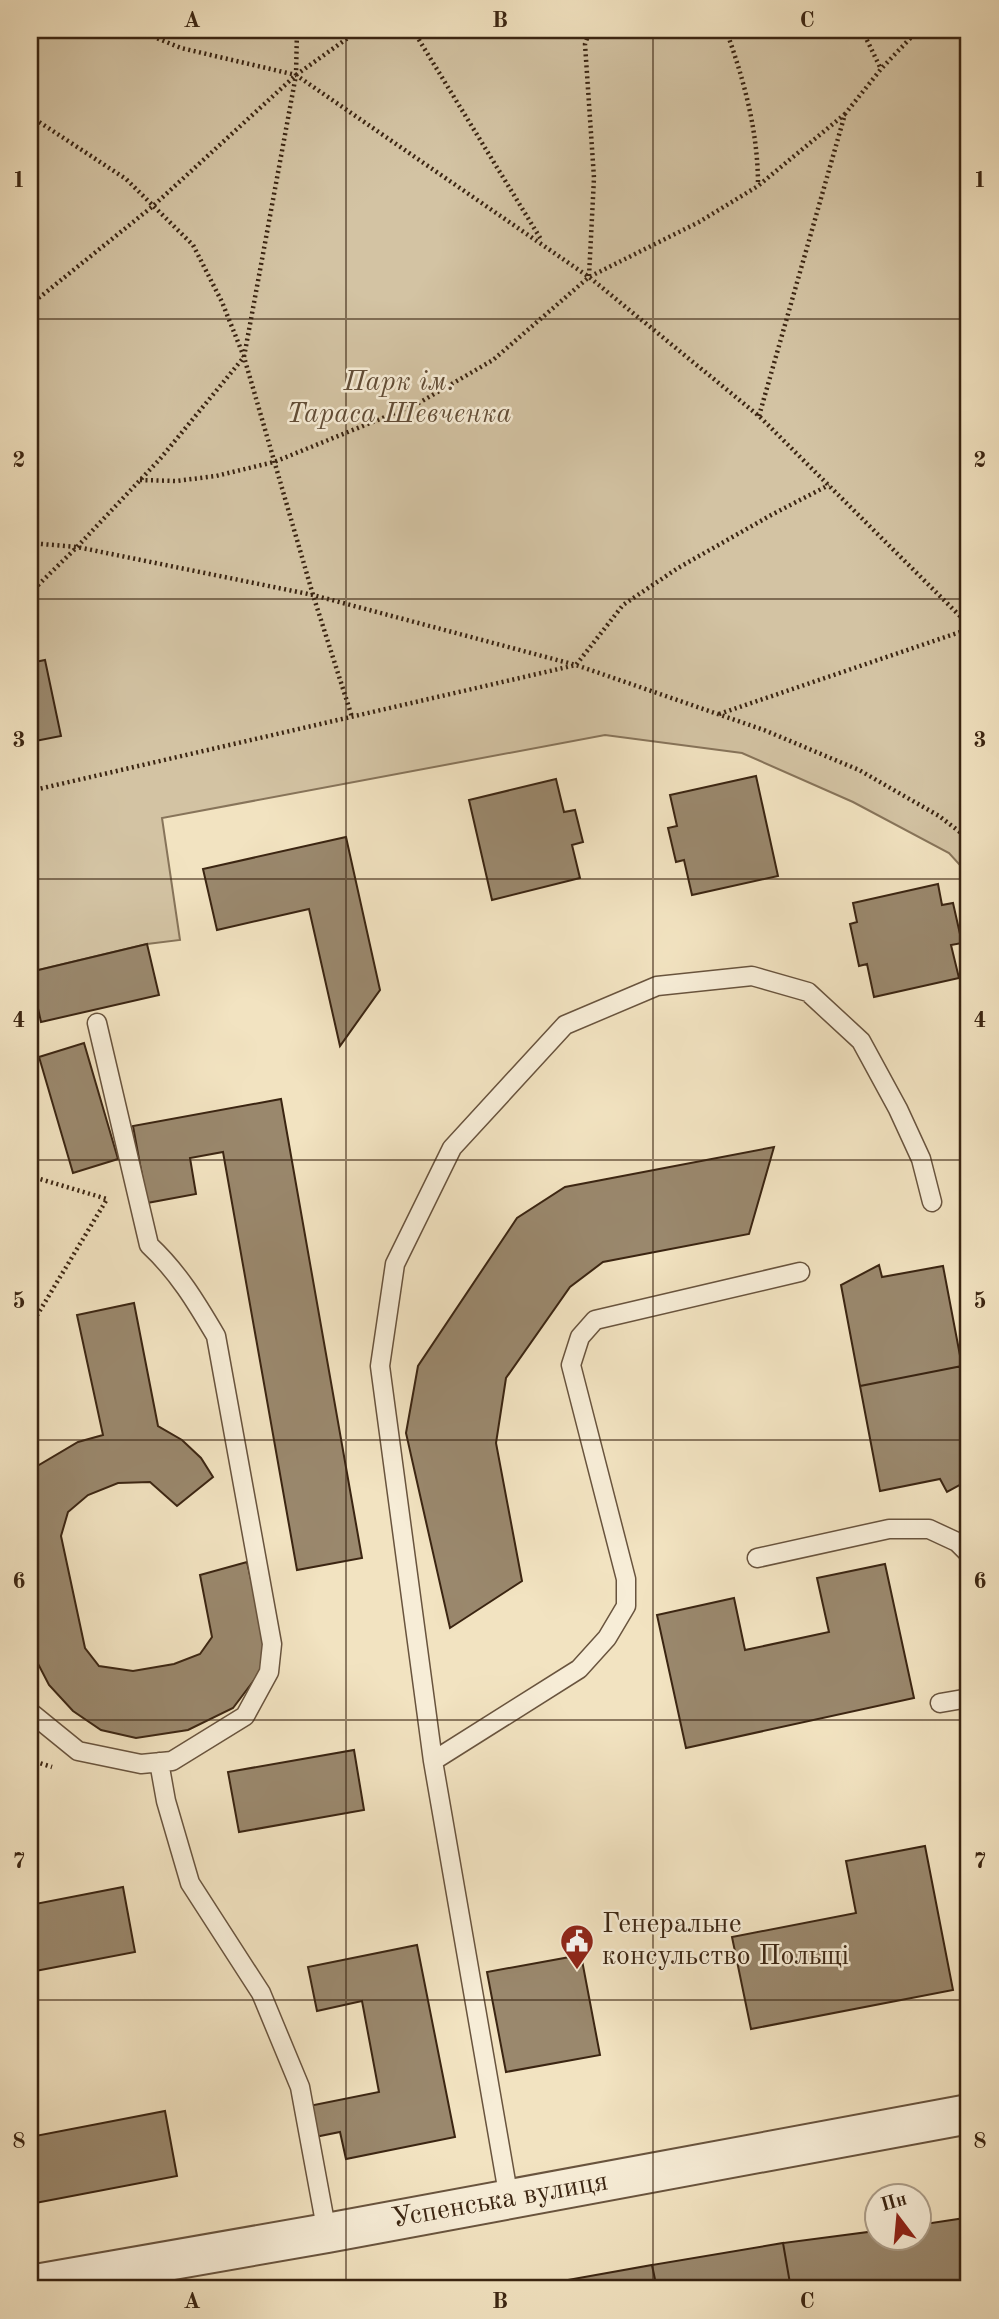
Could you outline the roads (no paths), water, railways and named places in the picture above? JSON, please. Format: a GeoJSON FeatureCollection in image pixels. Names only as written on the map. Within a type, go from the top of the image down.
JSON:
{"type":"FeatureCollection","features":[{"type":"Feature","properties":{"kind":"street","name":"Успенська вулиця"},"geometry":{"type":"LineString","coordinates":[[30,2285],[969,2114]]}},
{"type":"Feature","properties":{"kind":"lane"},"geometry":{"type":"LineString","coordinates":[[509,2199],[433,1761],[380,1366],[395,1264],[452,1148],[565,1025],[657,986],[752,976],[808,992],[862,1041],[921,1159],[932,1202]]}},
{"type":"Feature","properties":{"kind":"lane"},"geometry":{"type":"LineString","coordinates":[[30,1712],[78,1751],[141,1764],[172,1761],[245,1716],[269,1672],[272,1644],[216,1336],[171,1265],[149,1245],[97,1023]]}},
{"type":"Feature","properties":{"kind":"lane"},"geometry":{"type":"LineString","coordinates":[[433,1761],[579,1669],[607,1638],[626,1606],[626,1578],[571,1365],[580,1337],[595,1320],[800,1272]]}},
{"type":"Feature","properties":{"kind":"lane"},"geometry":{"type":"LineString","coordinates":[[757,1558],[889,1528],[929,1528],[957,1542],[969,1554]]}},
{"type":"Feature","properties":{"kind":"lane"},"geometry":{"type":"LineString","coordinates":[[940,1703],[969,1698]]}},
{"type":"Feature","properties":{"kind":"lane"},"geometry":{"type":"LineString","coordinates":[[159,1762],[166,1801],[190,1883],[261,1993],[300,2087],[327,2233]]}},
{"type":"Feature","properties":{"kind":"place","name":"Генеральне консульство Польщі"},"geometry":{"type":"Point","coordinates":[577,1971]}},
{"type":"Feature","properties":{"kind":"park label","name":"Парк ім. Тараса Шевченка"},"geometry":{"type":"Point","coordinates":[399,399]}}]}
